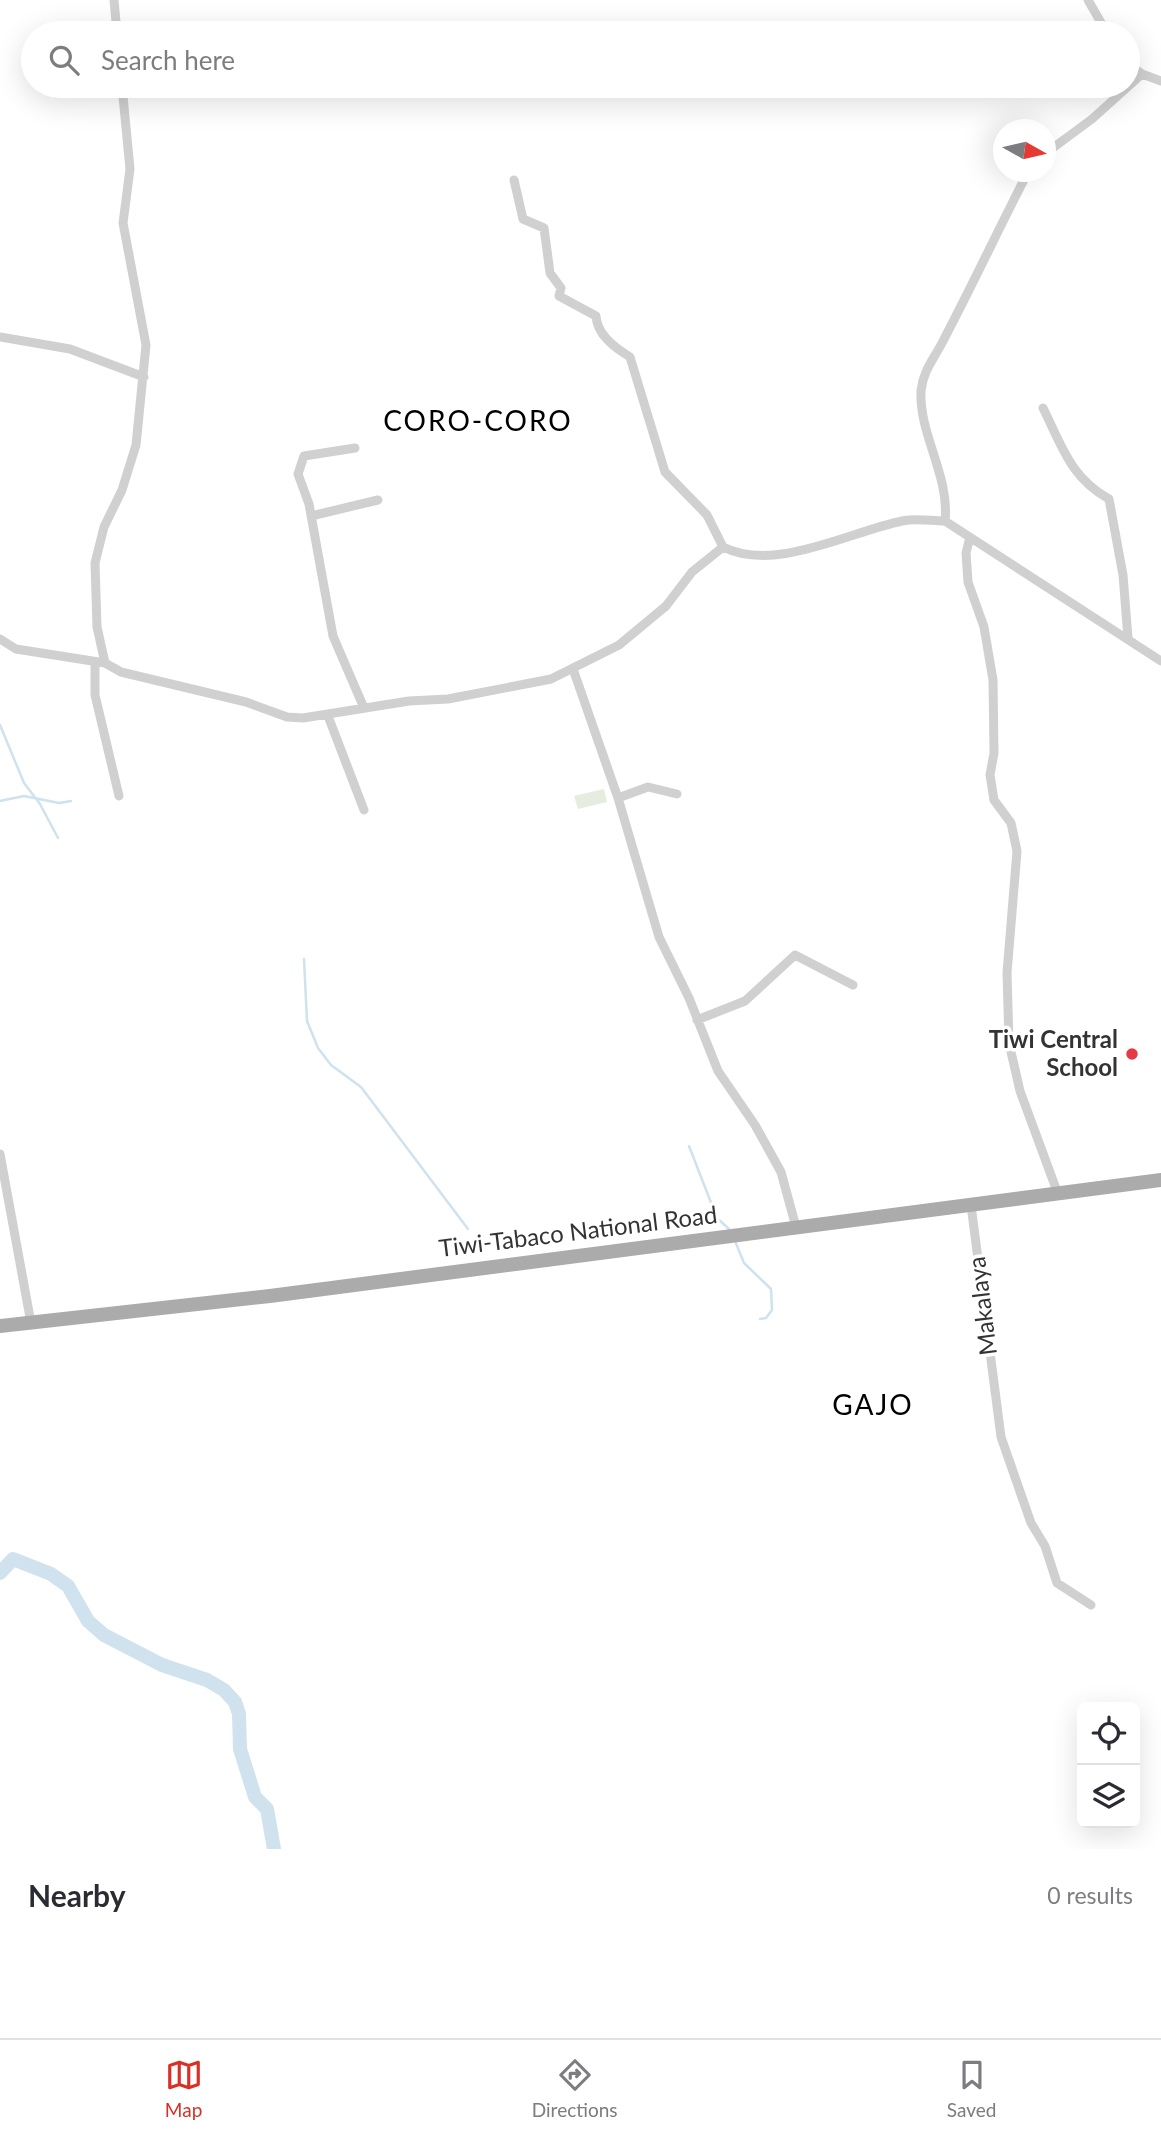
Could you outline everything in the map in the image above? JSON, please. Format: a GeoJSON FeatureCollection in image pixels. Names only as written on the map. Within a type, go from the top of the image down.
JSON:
{"type":"FeatureCollection","features":[{"type":"Feature","properties":{"kind":"main road","name":"Tiwi-Tabaco National Road"},"geometry":{"type":"LineString","coordinates":[[0,1326],[258,1297],[1161,1180]]}},
{"type":"Feature","properties":{"kind":"street"},"geometry":{"type":"LineString","coordinates":[[114,0],[116,21]]}},
{"type":"Feature","properties":{"kind":"street"},"geometry":{"type":"LineString","coordinates":[[1088,0],[1100,21]]}},
{"type":"Feature","properties":{"kind":"street"},"geometry":{"type":"LineString","coordinates":[[1142,74],[1161,81]]}},
{"type":"Feature","properties":{"kind":"street"},"geometry":{"type":"LineString","coordinates":[[119,796],[94,695],[100,662],[94,563],[104,527],[131,462],[144,377],[146,345],[123,223],[130,169],[123,98]]}},
{"type":"Feature","properties":{"kind":"street"},"geometry":{"type":"LineString","coordinates":[[1056,145],[1093,119],[1116,98]]}},
{"type":"Feature","properties":{"kind":"street"},"geometry":{"type":"LineString","coordinates":[[514,180],[523,219],[544,228],[550,273],[561,288],[559,296],[596,316],[597,326],[614,348],[630,356],[665,472],[707,515],[723,547],[750,555],[788,553],[905,520],[945,521],[1161,661]]}},
{"type":"Feature","properties":{"kind":"street"},"geometry":{"type":"LineString","coordinates":[[945,521],[942,480],[924,416],[921,394],[923,373],[942,343],[1023,182]]}},
{"type":"Feature","properties":{"kind":"street"},"geometry":{"type":"LineString","coordinates":[[0,337],[70,349],[144,377]]}},
{"type":"Feature","properties":{"kind":"street"},"geometry":{"type":"LineString","coordinates":[[1043,408],[1075,472],[1086,486],[1108,499],[1123,575],[1128,638]]}},
{"type":"Feature","properties":{"kind":"street"},"geometry":{"type":"LineString","coordinates":[[355,448],[304,456],[298,474],[311,516],[333,636],[365,708]]}},
{"type":"Feature","properties":{"kind":"street"},"geometry":{"type":"LineString","coordinates":[[311,516],[378,500]]}},
{"type":"Feature","properties":{"kind":"street"},"geometry":{"type":"LineString","coordinates":[[970,537],[966,553],[968,582],[984,627],[993,680],[994,753],[990,775],[994,800],[1011,823],[1017,850],[1007,973],[1009,1042],[1020,1091],[1058,1194]]}},
{"type":"Feature","properties":{"kind":"street"},"geometry":{"type":"LineString","coordinates":[[0,639],[16,649],[100,662],[121,672],[246,702],[287,717],[328,716],[365,708],[448,699],[551,679],[619,645],[640,630],[666,606],[692,572],[723,547]]}},
{"type":"Feature","properties":{"kind":"street"},"geometry":{"type":"LineString","coordinates":[[573,669],[618,798],[652,919],[718,1071],[755,1125],[781,1172],[796,1227]]}},
{"type":"Feature","properties":{"kind":"street"},"geometry":{"type":"LineString","coordinates":[[328,716],[364,810]]}},
{"type":"Feature","properties":{"kind":"street"},"geometry":{"type":"LineString","coordinates":[[618,798],[648,786],[677,794]]}},
{"type":"Feature","properties":{"kind":"street"},"geometry":{"type":"LineString","coordinates":[[697,1020],[745,1001],[795,955],[853,985]]}},
{"type":"Feature","properties":{"kind":"street"},"geometry":{"type":"LineString","coordinates":[[0,1154],[31,1323]]}},
{"type":"Feature","properties":{"kind":"street","name":"Makalaya"},"geometry":{"type":"LineString","coordinates":[[971,1205],[1001,1437],[1031,1522],[1045,1546],[1057,1583],[1091,1605]]}},
{"type":"Feature","properties":{"kind":"shaded area"},"geometry":{"type":"Polygon","coordinates":[[[604,789],[607,802],[578,809],[574,796],[604,789]]]}},
{"type":"Feature","properties":{"kind":"waterway"},"geometry":{"type":"LineString","coordinates":[[0,725],[24,783],[40,804],[58,838]]}},
{"type":"Feature","properties":{"kind":"waterway"},"geometry":{"type":"LineString","coordinates":[[0,801],[24,796],[59,803],[71,801]]}},
{"type":"Feature","properties":{"kind":"waterway"},"geometry":{"type":"LineString","coordinates":[[304,959],[307,1021],[318,1048],[331,1065],[361,1087],[468,1229]]}},
{"type":"Feature","properties":{"kind":"waterway"},"geometry":{"type":"LineString","coordinates":[[689,1146],[717,1218],[729,1229]]}},
{"type":"Feature","properties":{"kind":"waterway"},"geometry":{"type":"LineString","coordinates":[[735,1241],[744,1263],[771,1289],[772,1310],[766,1318],[760,1319]]}},
{"type":"Feature","properties":{"kind":"waterway"},"geometry":{"type":"LineString","coordinates":[[0,1573],[13,1559],[51,1574],[68,1586],[88,1621],[104,1635],[162,1665],[207,1680],[224,1690],[235,1702],[239,1714],[240,1749],[255,1797],[267,1809],[274,1849]]}},
{"type":"Feature","properties":{"kind":"place","name":"Tiwi Central School"},"geometry":{"type":"Point","coordinates":[1132,1054]}},
{"type":"Feature","properties":{"kind":"district","name":"CORO-CORO"},"geometry":{"type":"Point","coordinates":[478,421]}},
{"type":"Feature","properties":{"kind":"district","name":"GAJO"},"geometry":{"type":"Point","coordinates":[873,1405]}}]}
